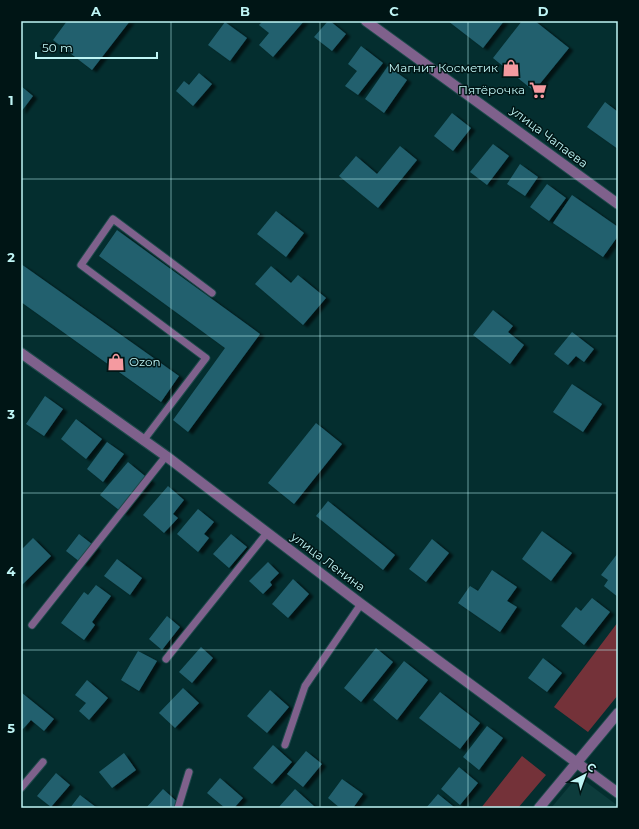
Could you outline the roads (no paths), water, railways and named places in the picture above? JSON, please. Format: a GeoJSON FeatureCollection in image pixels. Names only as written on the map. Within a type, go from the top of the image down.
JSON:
{"type":"FeatureCollection","features":[{"type":"Feature","properties":{"kind":"street","name":"улица Чапаева"},"geometry":{"type":"LineString","coordinates":[[366,21],[618,204]]}},
{"type":"Feature","properties":{"kind":"street","name":"улица Ленина"},"geometry":{"type":"LineString","coordinates":[[21,353],[166,456],[361,604],[618,794]]}},
{"type":"Feature","properties":{"kind":"street"},"geometry":{"type":"LineString","coordinates":[[539,808],[618,713]]}},
{"type":"Feature","properties":{"kind":"lane"},"geometry":{"type":"LineString","coordinates":[[143,441],[206,358],[81,265],[113,220],[212,293]]}},
{"type":"Feature","properties":{"kind":"lane"},"geometry":{"type":"LineString","coordinates":[[32,624],[166,456]]}},
{"type":"Feature","properties":{"kind":"lane"},"geometry":{"type":"LineString","coordinates":[[166,658],[267,533]]}},
{"type":"Feature","properties":{"kind":"lane"},"geometry":{"type":"LineString","coordinates":[[285,745],[305,686],[361,604]]}},
{"type":"Feature","properties":{"kind":"lane"},"geometry":{"type":"LineString","coordinates":[[21,788],[43,762]]}},
{"type":"Feature","properties":{"kind":"lane"},"geometry":{"type":"LineString","coordinates":[[178,808],[189,772]]}},
{"type":"Feature","properties":{"kind":"place","name":"Магнит Косметик"},"geometry":{"type":"Point","coordinates":[511,68]}},
{"type":"Feature","properties":{"kind":"place","name":"Пятёрочка"},"geometry":{"type":"Point","coordinates":[538,90]}},
{"type":"Feature","properties":{"kind":"place","name":"Ozon"},"geometry":{"type":"Point","coordinates":[116,362]}}]}
